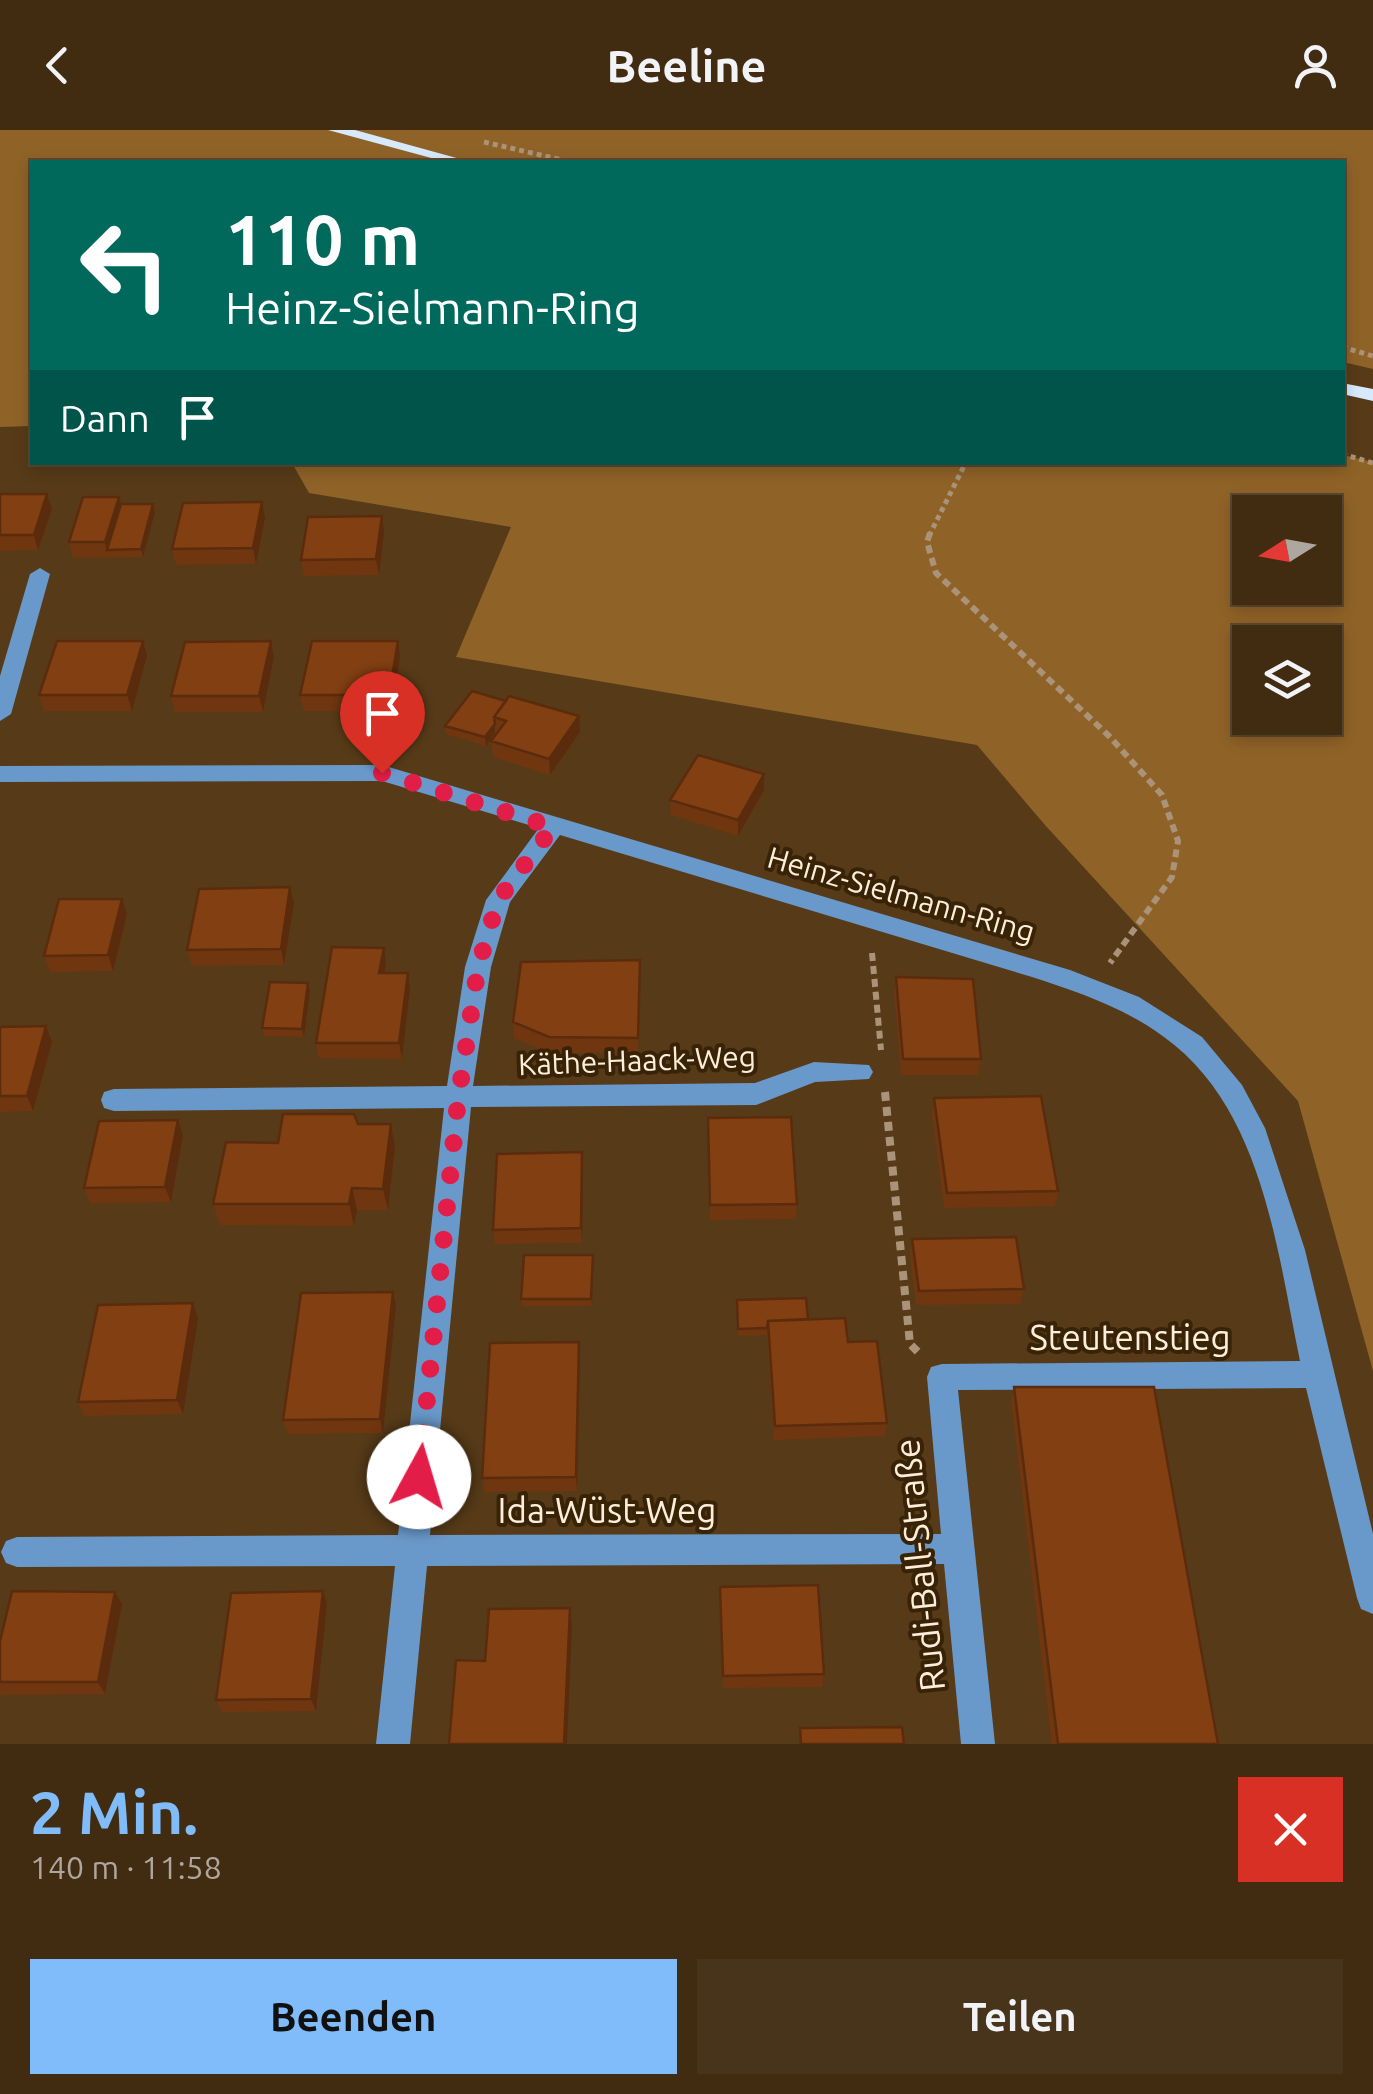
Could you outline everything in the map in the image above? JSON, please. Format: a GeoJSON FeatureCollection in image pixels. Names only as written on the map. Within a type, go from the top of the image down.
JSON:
{"type":"FeatureCollection","features":[{"type":"Feature","properties":{"kind":"main road"},"geometry":{"type":"LineString","coordinates":[[336,130],[455,160]]}},
{"type":"Feature","properties":{"kind":"main road"},"geometry":{"type":"LineString","coordinates":[[1345,389],[1373,396]]}},
{"type":"Feature","properties":{"kind":"street"},"geometry":{"type":"LineString","coordinates":[[0,714],[40,574]]}},
{"type":"Feature","properties":{"kind":"street","name":"Heinz-Sielmann-Ring"},"geometry":{"type":"LineString","coordinates":[[0,774],[382,773],[1092,987],[1153,1015],[1210,1062],[1248,1121],[1283,1219],[1373,1598]]}},
{"type":"Feature","properties":{"kind":"street"},"geometry":{"type":"LineString","coordinates":[[392,1744],[458,1100],[478,967],[498,900],[553,827]]}},
{"type":"Feature","properties":{"kind":"street","name":"Käthe-Haack-Weg"},"geometry":{"type":"LineString","coordinates":[[114,1100],[458,1100],[756,1094],[814,1072],[860,1072]]}},
{"type":"Feature","properties":{"kind":"street","name":"Steutenstieg"},"geometry":{"type":"LineString","coordinates":[[942,1377],[1318,1374]]}},
{"type":"Feature","properties":{"kind":"street","name":"Rudi-Ball-Straße"},"geometry":{"type":"LineString","coordinates":[[942,1377],[978,1744]]}},
{"type":"Feature","properties":{"kind":"street","name":"Ida-Wüst-Weg"},"geometry":{"type":"LineString","coordinates":[[16,1552],[957,1549]]}},
{"type":"Feature","properties":{"kind":"path"},"geometry":{"type":"LineString","coordinates":[[467,138],[561,160]]}},
{"type":"Feature","properties":{"kind":"path"},"geometry":{"type":"LineString","coordinates":[[1345,348],[1373,356]]}},
{"type":"Feature","properties":{"kind":"path"},"geometry":{"type":"LineString","coordinates":[[1345,455],[1373,463]]}},
{"type":"Feature","properties":{"kind":"path"},"geometry":{"type":"LineString","coordinates":[[964,465],[941,506],[928,542],[936,573],[1109,736],[1162,795],[1178,841],[1172,876],[1092,987]]}},
{"type":"Feature","properties":{"kind":"path"},"geometry":{"type":"LineString","coordinates":[[880,1031],[872,951],[884,924]]}},
{"type":"Feature","properties":{"kind":"path"},"geometry":{"type":"LineString","coordinates":[[891,1162],[910,1344]]}},
{"type":"Feature","properties":{"kind":"shaded area"},"geometry":{"type":"Polygon","coordinates":[[[0,130],[1373,130],[1373,369],[1345,362],[1345,160],[30,160],[30,426],[0,427],[0,130]]]}},
{"type":"Feature","properties":{"kind":"shaded area"},"geometry":{"type":"Polygon","coordinates":[[[1345,455],[1373,462],[1373,1371],[1298,1101],[1045,825],[977,745],[456,657],[511,527],[309,493],[293,465],[1345,465],[1345,455]]]}},
{"type":"Feature","properties":{"kind":"building"},"geometry":{"type":"Polygon","coordinates":[[[0,494],[47,494],[34,535],[0,535],[0,494]]]}},
{"type":"Feature","properties":{"kind":"building"},"geometry":{"type":"Polygon","coordinates":[[[83,497],[119,497],[105,542],[69,542],[83,497]]]}},
{"type":"Feature","properties":{"kind":"building"},"geometry":{"type":"Polygon","coordinates":[[[262,502],[253,548],[172,549],[183,503],[262,502]]]}},
{"type":"Feature","properties":{"kind":"building"},"geometry":{"type":"Polygon","coordinates":[[[121,504],[153,504],[141,549],[107,550],[121,504]]]}},
{"type":"Feature","properties":{"kind":"building"},"geometry":{"type":"Polygon","coordinates":[[[382,516],[376,559],[301,560],[308,517],[382,516]]]}},
{"type":"Feature","properties":{"kind":"building"},"geometry":{"type":"Polygon","coordinates":[[[57,641],[143,641],[127,695],[39,695],[57,641]]]}},
{"type":"Feature","properties":{"kind":"building"},"geometry":{"type":"Polygon","coordinates":[[[271,641],[259,696],[171,696],[185,642],[271,641]]]}},
{"type":"Feature","properties":{"kind":"building"},"geometry":{"type":"Polygon","coordinates":[[[312,641],[398,641],[389,695],[300,695],[312,641]]]}},
{"type":"Feature","properties":{"kind":"building"},"geometry":{"type":"Polygon","coordinates":[[[472,691],[506,701],[485,737],[445,726],[472,691]]]}},
{"type":"Feature","properties":{"kind":"building"},"geometry":{"type":"Polygon","coordinates":[[[509,696],[579,716],[549,759],[491,741],[506,721],[494,717],[509,696]]]}},
{"type":"Feature","properties":{"kind":"building"},"geometry":{"type":"Polygon","coordinates":[[[698,755],[764,774],[738,820],[670,800],[698,755]]]}},
{"type":"Feature","properties":{"kind":"building"},"geometry":{"type":"Polygon","coordinates":[[[290,887],[281,949],[187,950],[199,889],[290,887]]]}},
{"type":"Feature","properties":{"kind":"building"},"geometry":{"type":"Polygon","coordinates":[[[59,899],[122,899],[108,955],[44,956],[59,899]]]}},
{"type":"Feature","properties":{"kind":"building"},"geometry":{"type":"Polygon","coordinates":[[[332,947],[384,948],[379,973],[408,973],[399,1043],[316,1043],[332,947]]]}},
{"type":"Feature","properties":{"kind":"building"},"geometry":{"type":"Polygon","coordinates":[[[640,960],[638,1038],[549,1037],[513,1022],[521,962],[640,960]]]}},
{"type":"Feature","properties":{"kind":"building"},"geometry":{"type":"Polygon","coordinates":[[[896,977],[973,979],[981,1059],[903,1059],[896,977]]]}},
{"type":"Feature","properties":{"kind":"building"},"geometry":{"type":"Polygon","coordinates":[[[270,982],[308,983],[302,1029],[262,1028],[270,982]]]}},
{"type":"Feature","properties":{"kind":"building"},"geometry":{"type":"Polygon","coordinates":[[[46,1026],[27,1096],[0,1096],[0,1027],[46,1026]]]}},
{"type":"Feature","properties":{"kind":"building"},"geometry":{"type":"Polygon","coordinates":[[[1041,1096],[1058,1191],[947,1193],[934,1098],[1041,1096]]]}},
{"type":"Feature","properties":{"kind":"building"},"geometry":{"type":"Polygon","coordinates":[[[283,1114],[354,1114],[358,1124],[391,1124],[383,1189],[352,1188],[349,1204],[213,1204],[226,1142],[278,1143],[283,1114]]]}},
{"type":"Feature","properties":{"kind":"building"},"geometry":{"type":"Polygon","coordinates":[[[791,1117],[797,1204],[710,1205],[708,1118],[791,1117]]]}},
{"type":"Feature","properties":{"kind":"building"},"geometry":{"type":"Polygon","coordinates":[[[178,1120],[165,1187],[84,1188],[99,1121],[178,1120]]]}},
{"type":"Feature","properties":{"kind":"building"},"geometry":{"type":"Polygon","coordinates":[[[582,1152],[581,1228],[493,1230],[497,1154],[582,1152]]]}},
{"type":"Feature","properties":{"kind":"building"},"geometry":{"type":"Polygon","coordinates":[[[1016,1237],[1024,1289],[919,1291],[912,1239],[1016,1237]]]}},
{"type":"Feature","properties":{"kind":"building"},"geometry":{"type":"Polygon","coordinates":[[[524,1255],[593,1255],[591,1299],[521,1299],[524,1255]]]}},
{"type":"Feature","properties":{"kind":"building"},"geometry":{"type":"Polygon","coordinates":[[[393,1292],[380,1419],[283,1420],[301,1293],[393,1292]]]}},
{"type":"Feature","properties":{"kind":"building"},"geometry":{"type":"Polygon","coordinates":[[[806,1298],[808,1319],[768,1321],[767,1328],[738,1329],[737,1300],[806,1298]]]}},
{"type":"Feature","properties":{"kind":"building"},"geometry":{"type":"Polygon","coordinates":[[[193,1303],[177,1400],[78,1402],[98,1305],[193,1303]]]}},
{"type":"Feature","properties":{"kind":"building"},"geometry":{"type":"Polygon","coordinates":[[[845,1318],[848,1342],[877,1341],[887,1423],[775,1426],[768,1321],[845,1318]]]}},
{"type":"Feature","properties":{"kind":"building"},"geometry":{"type":"Polygon","coordinates":[[[579,1342],[576,1477],[482,1478],[490,1343],[579,1342]]]}},
{"type":"Feature","properties":{"kind":"building"},"geometry":{"type":"Polygon","coordinates":[[[1014,1387],[1154,1387],[1218,1744],[1058,1744],[1014,1387]]]}},
{"type":"Feature","properties":{"kind":"building"},"geometry":{"type":"Polygon","coordinates":[[[818,1585],[824,1674],[723,1676],[720,1587],[818,1585]]]}},
{"type":"Feature","properties":{"kind":"building"},"geometry":{"type":"Polygon","coordinates":[[[12,1591],[115,1592],[98,1682],[0,1682],[0,1641],[12,1591]]]}},
{"type":"Feature","properties":{"kind":"building"},"geometry":{"type":"Polygon","coordinates":[[[323,1591],[311,1699],[216,1700],[231,1593],[323,1591]]]}},
{"type":"Feature","properties":{"kind":"building"},"geometry":{"type":"Polygon","coordinates":[[[570,1608],[564,1744],[449,1744],[456,1660],[485,1661],[489,1609],[570,1608]]]}},
{"type":"Feature","properties":{"kind":"building"},"geometry":{"type":"Polygon","coordinates":[[[902,1727],[904,1744],[801,1744],[800,1728],[902,1727]]]}},
{"type":"Feature","properties":{"kind":"route"},"geometry":{"type":"LineString","coordinates":[[382,773],[553,827],[498,900],[478,967],[458,1100],[419,1477]]}}]}
